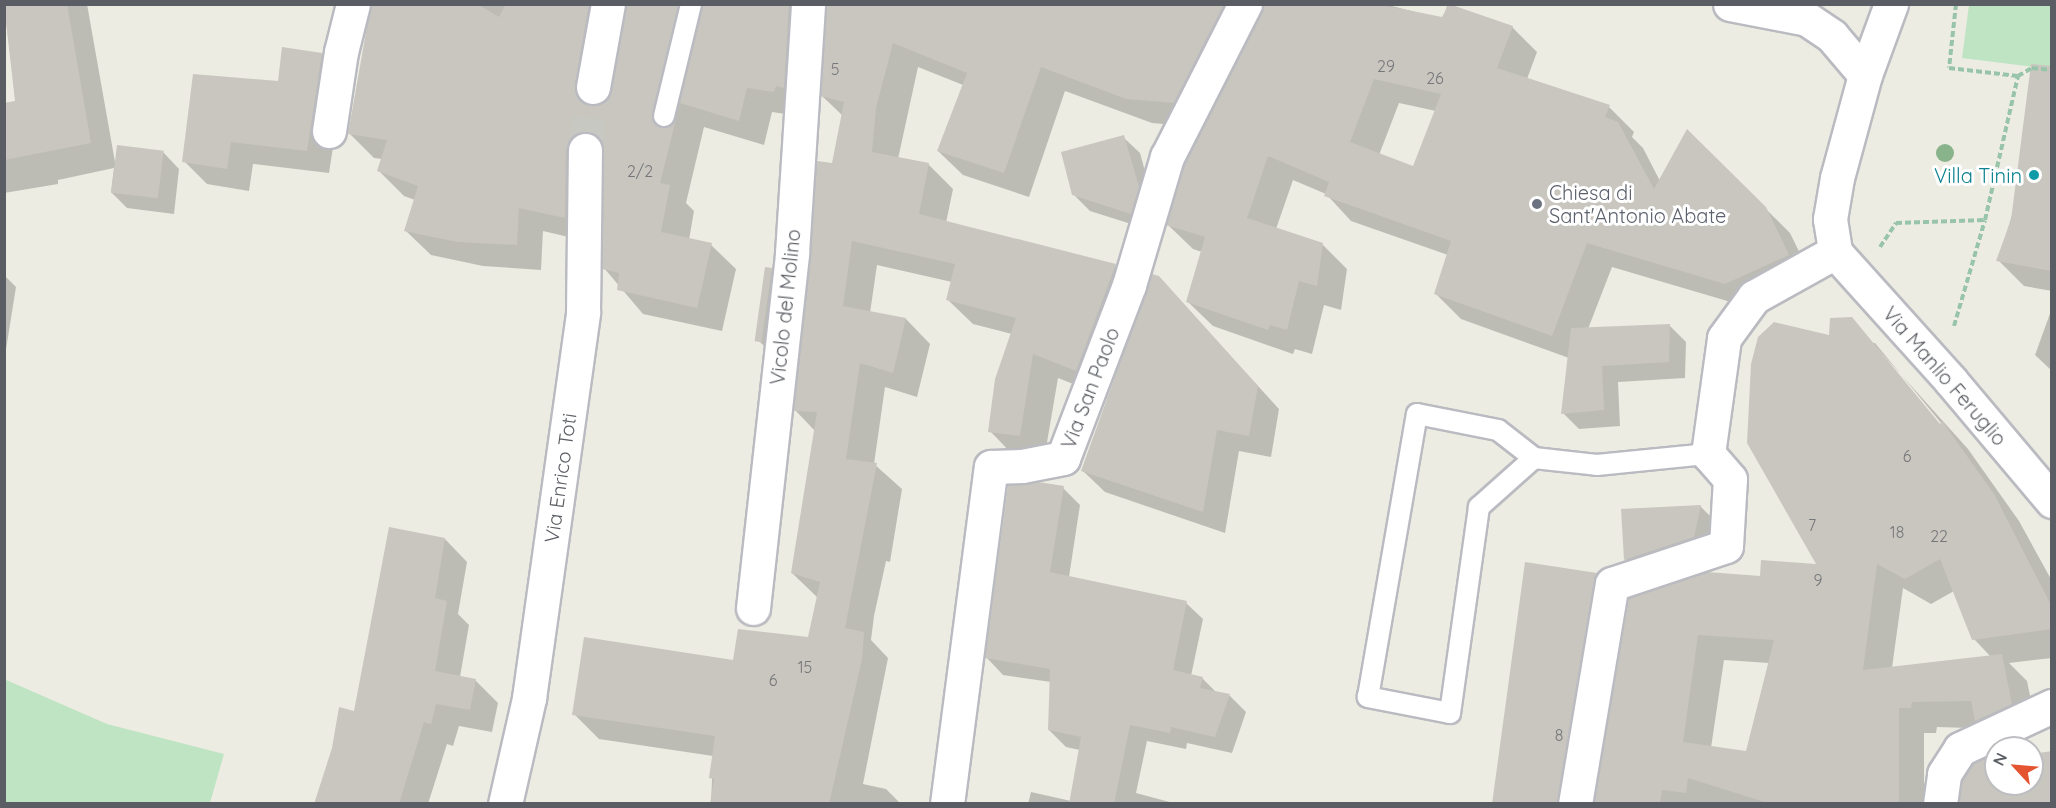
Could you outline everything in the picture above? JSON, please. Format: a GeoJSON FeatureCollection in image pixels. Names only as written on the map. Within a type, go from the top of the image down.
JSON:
{"type":"FeatureCollection","features":[{"type":"Feature","properties":{"kind":"street"},"geometry":{"type":"LineString","coordinates":[[329,130],[341,52],[353,4]]}},
{"type":"Feature","properties":{"kind":"street"},"geometry":{"type":"LineString","coordinates":[[593,87],[608,4]]}},
{"type":"Feature","properties":{"kind":"street","name":"Vicolo del Molino"},"geometry":{"type":"LineString","coordinates":[[753,608],[792,253],[808,4]]}},
{"type":"Feature","properties":{"kind":"street","name":"Via San Paolo"},"geometry":{"type":"LineString","coordinates":[[947,804],[991,467],[1022,466],[1063,458],[1129,285],[1167,157],[1245,4]]}},
{"type":"Feature","properties":{"kind":"street"},"geometry":{"type":"LineString","coordinates":[[1730,4],[1807,20],[1832,36],[1864,75]]}},
{"type":"Feature","properties":{"kind":"street"},"geometry":{"type":"LineString","coordinates":[[1575,804],[1612,584],[1725,546],[1730,479],[1708,454],[1725,338],[1754,297],[1835,252],[1830,219],[1837,178],[1864,75],[1891,4]]}},
{"type":"Feature","properties":{"kind":"street","name":"Via Enrico Toti"},"geometry":{"type":"LineString","coordinates":[[505,804],[529,698],[583,312],[585,150]]}},
{"type":"Feature","properties":{"kind":"street","name":"Via Manlio Feruglio"},"geometry":{"type":"LineString","coordinates":[[1835,252],[2052,501]]}},
{"type":"Feature","properties":{"kind":"street"},"geometry":{"type":"LineString","coordinates":[[1940,804],[1944,774],[1960,750],[2052,706]]}},
{"type":"Feature","properties":{"kind":"lane"},"geometry":{"type":"LineString","coordinates":[[664,116],[692,4]]}},
{"type":"Feature","properties":{"kind":"lane"},"geometry":{"type":"LineString","coordinates":[[1534,458],[1479,507],[1450,713],[1368,697],[1416,414],[1498,430],[1534,458],[1597,465],[1708,454]]}},
{"type":"Feature","properties":{"kind":"path"},"geometry":{"type":"LineString","coordinates":[[1956,4],[1949,68],[2018,76],[2032,68],[2052,69]]}},
{"type":"Feature","properties":{"kind":"path"},"geometry":{"type":"LineString","coordinates":[[1952,330],[1985,220],[2018,76]]}},
{"type":"Feature","properties":{"kind":"path"},"geometry":{"type":"LineString","coordinates":[[1860,278],[1896,223],[1985,220]]}},
{"type":"Feature","properties":{"kind":"green space"},"geometry":{"type":"Polygon","coordinates":[[[1969,5],[2051,5],[2051,69],[1962,58],[1969,5]]]}},
{"type":"Feature","properties":{"kind":"green space"},"geometry":{"type":"Polygon","coordinates":[[[4,679],[107,724],[224,754],[210,803],[5,803],[4,679]]]}},
{"type":"Feature","properties":{"kind":"building"},"geometry":{"type":"Polygon","coordinates":[[[4,4],[67,4],[91,143],[4,160],[4,103],[15,101],[4,4]]]}},
{"type":"Feature","properties":{"kind":"building"},"geometry":{"type":"Polygon","coordinates":[[[371,4],[477,4],[499,17],[506,4],[589,4],[575,84],[580,101],[590,105],[600,104],[611,91],[626,4],[679,4],[652,113],[655,124],[662,128],[672,125],[676,119],[660,183],[670,185],[661,232],[712,243],[697,308],[617,290],[619,273],[602,269],[604,150],[601,140],[586,131],[575,134],[566,149],[565,218],[519,208],[517,245],[457,242],[404,231],[418,186],[377,171],[387,140],[348,134],[371,4]]]}},
{"type":"Feature","properties":{"kind":"building"},"geometry":{"type":"Polygon","coordinates":[[[703,4],[789,4],[784,88],[776,86],[774,92],[747,88],[739,121],[680,103],[676,119],[703,4]]]}},
{"type":"Feature","properties":{"kind":"building"},"geometry":{"type":"Polygon","coordinates":[[[827,4],[1224,4],[1174,103],[1126,99],[1041,67],[1004,173],[937,151],[967,73],[893,43],[876,108],[872,152],[929,163],[919,214],[1116,264],[1076,371],[1033,354],[1020,436],[988,432],[995,379],[1016,318],[946,300],[955,264],[852,241],[843,306],[906,318],[893,373],[860,363],[846,459],[877,463],[845,628],[864,632],[862,659],[829,804],[710,804],[714,779],[709,778],[715,736],[572,715],[584,637],[733,660],[738,629],[808,637],[820,582],[791,573],[817,412],[794,411],[817,161],[832,163],[844,102],[821,96],[827,4]]]}},
{"type":"Feature","properties":{"kind":"building"},"geometry":{"type":"Polygon","coordinates":[[[1263,4],[1377,4],[1442,17],[1449,4],[1513,26],[1497,68],[1610,105],[1605,117],[1618,122],[1654,189],[1687,129],[1766,207],[1789,255],[1725,284],[1587,243],[1552,336],[1434,294],[1451,241],[1324,196],[1329,182],[1268,156],[1247,218],[1323,243],[1317,286],[1299,281],[1287,330],[1270,325],[1268,330],[1186,302],[1205,237],[1166,225],[1184,164],[1263,4]],[[1374,79],[1350,142],[1413,166],[1441,94],[1374,79]]]}},
{"type":"Feature","properties":{"kind":"building"},"geometry":{"type":"Polygon","coordinates":[[[282,47],[322,53],[307,151],[231,142],[227,169],[182,162],[193,74],[278,81],[282,47]]]}},
{"type":"Feature","properties":{"kind":"building","name":"Villa Tinin"},"geometry":{"type":"Polygon","coordinates":[[[2031,64],[2052,66],[2052,271],[1996,261],[2011,220],[2031,64]]]}},
{"type":"Feature","properties":{"kind":"building"},"geometry":{"type":"Polygon","coordinates":[[[1124,135],[1139,187],[1131,214],[1072,195],[1061,152],[1124,135]]]}},
{"type":"Feature","properties":{"kind":"building"},"geometry":{"type":"Polygon","coordinates":[[[117,145],[164,151],[158,198],[111,193],[117,145]]]}},
{"type":"Feature","properties":{"kind":"building"},"geometry":{"type":"Polygon","coordinates":[[[765,267],[772,268],[761,342],[755,341],[765,267]]]}},
{"type":"Feature","properties":{"kind":"building"},"geometry":{"type":"Polygon","coordinates":[[[1152,274],[1159,276],[1258,386],[1249,436],[1217,430],[1203,512],[1081,471],[1152,274]]]}},
{"type":"Feature","properties":{"kind":"building"},"geometry":{"type":"Polygon","coordinates":[[[1852,317],[1940,424],[1942,421],[1994,494],[2052,607],[2052,629],[1972,640],[1940,559],[1905,579],[1877,564],[1863,670],[2002,654],[2012,704],[1975,721],[1971,701],[1912,702],[1911,708],[1899,708],[1899,804],[1771,804],[1688,778],[1686,793],[1662,790],[1660,804],[1594,804],[1629,598],[1707,572],[1760,576],[1761,560],[1816,564],[1747,443],[1751,364],[1758,337],[1774,322],[1829,335],[1830,318],[1852,317]],[[1698,635],[1683,742],[1746,751],[1774,640],[1698,635]]]}},
{"type":"Feature","properties":{"kind":"building"},"geometry":{"type":"Polygon","coordinates":[[[1670,324],[1669,362],[1602,366],[1604,410],[1561,414],[1571,328],[1670,324]]]}},
{"type":"Feature","properties":{"kind":"building"},"geometry":{"type":"Polygon","coordinates":[[[1038,482],[1064,486],[1050,572],[1187,601],[1173,670],[1203,677],[1200,688],[1230,694],[1215,737],[1171,727],[1170,733],[1130,725],[1114,804],[1069,804],[1081,737],[1048,730],[1050,669],[985,658],[1008,485],[1038,482]]]}},
{"type":"Feature","properties":{"kind":"building"},"geometry":{"type":"Polygon","coordinates":[[[1701,505],[1694,537],[1624,560],[1621,509],[1701,505]]]}},
{"type":"Feature","properties":{"kind":"building"},"geometry":{"type":"Polygon","coordinates":[[[389,527],[445,538],[435,598],[447,601],[435,671],[476,679],[470,710],[436,704],[431,724],[424,722],[399,804],[314,804],[332,748],[339,707],[354,711],[389,527]]]}},
{"type":"Feature","properties":{"kind":"building"},"geometry":{"type":"Polygon","coordinates":[[[1525,562],[1597,573],[1557,804],[1492,804],[1525,562]]]}},
{"type":"Feature","properties":{"kind":"building"},"geometry":{"type":"Polygon","coordinates":[[[2052,751],[2052,804],[1959,804],[1962,781],[1973,764],[1984,759],[1984,796],[2044,796],[2044,752],[2052,751]]]}},
{"type":"Feature","properties":{"kind":"tunnel"},"geometry":{"type":"LineString","coordinates":[[585,150],[593,87]]}},
{"type":"Feature","properties":{"kind":"place","name":"Villa Tinin"},"geometry":{"type":"Point","coordinates":[2034,175]}},
{"type":"Feature","properties":{"kind":"place","name":"Chiesa di Sant'Antonio Abate"},"geometry":{"type":"Point","coordinates":[1537,204]}}]}
